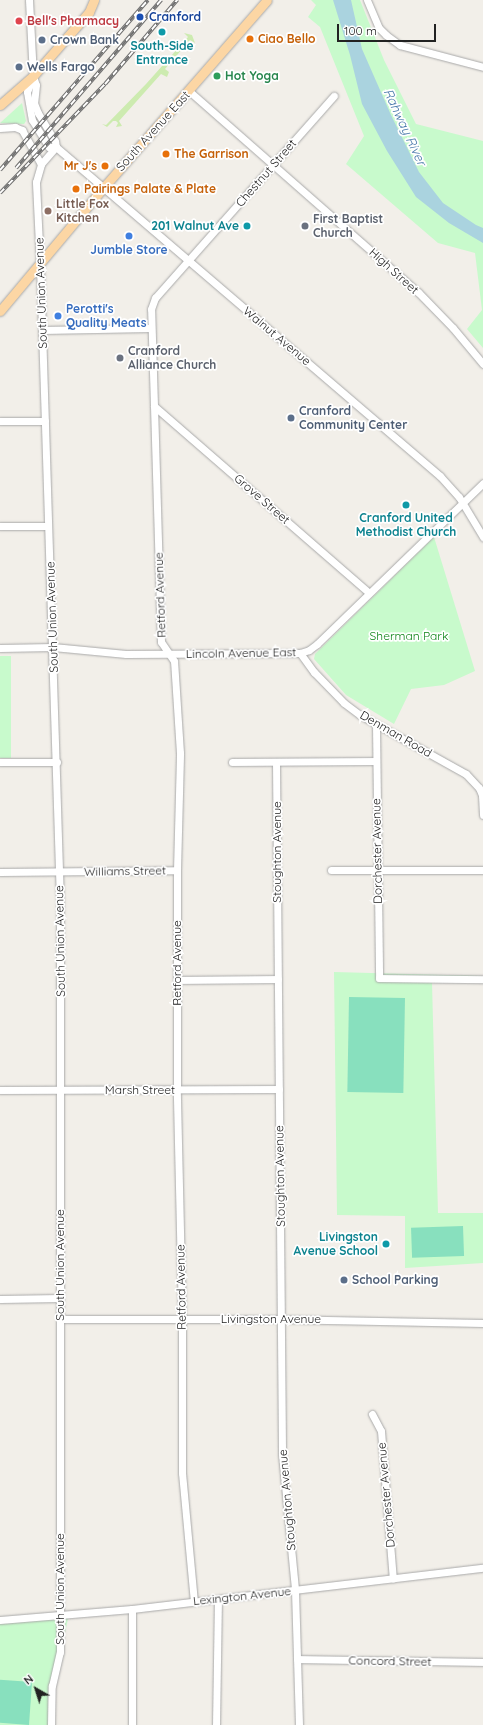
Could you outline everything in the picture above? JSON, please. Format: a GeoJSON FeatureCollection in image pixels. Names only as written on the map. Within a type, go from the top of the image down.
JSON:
{"type":"FeatureCollection","features":[{"type":"Feature","properties":{"kind":"main road"},"geometry":{"type":"LineString","coordinates":[[81,20],[88,0]]}},
{"type":"Feature","properties":{"kind":"main road"},"geometry":{"type":"LineString","coordinates":[[0,105],[33,76],[89,12],[94,0]]}},
{"type":"Feature","properties":{"kind":"main road","name":"South Avenue East"},"geometry":{"type":"LineString","coordinates":[[0,311],[40,265],[102,188],[189,91],[267,0]]}},
{"type":"Feature","properties":{"kind":"street"},"geometry":{"type":"LineString","coordinates":[[0,128],[15,127],[22,130],[40,161],[56,147],[55,141],[35,107],[36,85],[33,76],[29,0]]}},
{"type":"Feature","properties":{"kind":"street"},"geometry":{"type":"LineString","coordinates":[[367,0],[379,28],[400,45],[483,67]]}},
{"type":"Feature","properties":{"kind":"street","name":"High Street"},"geometry":{"type":"LineString","coordinates":[[189,91],[418,292],[453,328],[483,364]]}},
{"type":"Feature","properties":{"kind":"street","name":"Chestnut Street"},"geometry":{"type":"LineString","coordinates":[[151,328],[151,309],[155,298],[334,96]]}},
{"type":"Feature","properties":{"kind":"street","name":"Walnut Avenue"},"geometry":{"type":"LineString","coordinates":[[56,147],[434,472],[462,502],[483,537]]}},
{"type":"Feature","properties":{"kind":"street","name":"South Union Avenue"},"geometry":{"type":"LineString","coordinates":[[40,161],[36,182],[57,762],[59,872],[60,1652],[52,1686],[51,1725]]}},
{"type":"Feature","properties":{"kind":"street"},"geometry":{"type":"LineString","coordinates":[[42,330],[151,328]]}},
{"type":"Feature","properties":{"kind":"street","name":"Retford Avenue"},"geometry":{"type":"LineString","coordinates":[[151,328],[162,642],[174,661],[180,753],[177,870],[177,1090],[182,1319],[182,1473],[194,1602]]}},
{"type":"Feature","properties":{"kind":"street","name":"Grove Street"},"geometry":{"type":"LineString","coordinates":[[154,406],[369,593]]}},
{"type":"Feature","properties":{"kind":"street"},"geometry":{"type":"LineString","coordinates":[[0,421],[45,421]]}},
{"type":"Feature","properties":{"kind":"street","name":"Lincoln Avenue East"},"geometry":{"type":"LineString","coordinates":[[0,648],[53,647],[126,654],[300,653],[309,650],[317,644],[462,502],[483,484]]}},
{"type":"Feature","properties":{"kind":"street"},"geometry":{"type":"LineString","coordinates":[[0,526],[48,526]]}},
{"type":"Feature","properties":{"kind":"street","name":"Denman Road"},"geometry":{"type":"LineString","coordinates":[[300,653],[330,690],[344,703],[376,724],[466,774],[481,784],[483,815]]}},
{"type":"Feature","properties":{"kind":"street","name":"Dorchester Avenue"},"geometry":{"type":"LineString","coordinates":[[376,724],[379,978],[483,979]]}},
{"type":"Feature","properties":{"kind":"street"},"geometry":{"type":"LineString","coordinates":[[232,762],[376,761]]}},
{"type":"Feature","properties":{"kind":"street"},"geometry":{"type":"LineString","coordinates":[[0,762],[57,762]]}},
{"type":"Feature","properties":{"kind":"street","name":"Stoughton Avenue"},"geometry":{"type":"LineString","coordinates":[[276,762],[282,1454],[295,1590],[299,1725]]}},
{"type":"Feature","properties":{"kind":"street","name":"Williams Street"},"geometry":{"type":"LineString","coordinates":[[0,872],[177,870]]}},
{"type":"Feature","properties":{"kind":"street"},"geometry":{"type":"LineString","coordinates":[[331,870],[483,870]]}},
{"type":"Feature","properties":{"kind":"street"},"geometry":{"type":"LineString","coordinates":[[177,980],[278,979]]}},
{"type":"Feature","properties":{"kind":"street","name":"Marsh Street"},"geometry":{"type":"LineString","coordinates":[[0,1090],[279,1089]]}},
{"type":"Feature","properties":{"kind":"street"},"geometry":{"type":"LineString","coordinates":[[0,1299],[60,1298]]}},
{"type":"Feature","properties":{"kind":"street","name":"Livingston Avenue"},"geometry":{"type":"LineString","coordinates":[[60,1319],[282,1319],[483,1322]]}},
{"type":"Feature","properties":{"kind":"street","name":"Dorchester Avenue"},"geometry":{"type":"LineString","coordinates":[[372,1414],[381,1431],[393,1579]]}},
{"type":"Feature","properties":{"kind":"street","name":"Lexington Avenue"},"geometry":{"type":"LineString","coordinates":[[0,1620],[132,1609],[483,1568]]}},
{"type":"Feature","properties":{"kind":"street"},"geometry":{"type":"LineString","coordinates":[[216,1725],[218,1599]]}},
{"type":"Feature","properties":{"kind":"street"},"geometry":{"type":"LineString","coordinates":[[132,1609],[132,1725]]}},
{"type":"Feature","properties":{"kind":"street","name":"Concord Street"},"geometry":{"type":"LineString","coordinates":[[297,1659],[483,1662]]}},
{"type":"Feature","properties":{"kind":"green space"},"geometry":{"type":"Polygon","coordinates":[[[311,0],[360,0],[384,60],[416,124],[483,141],[483,348],[467,329],[482,310],[475,253],[438,243],[346,164],[364,136],[320,27],[308,17],[316,5],[311,0]]]}},
{"type":"Feature","properties":{"kind":"green space"},"geometry":{"type":"Polygon","coordinates":[[[184,33],[192,35],[195,43],[190,40],[165,69],[169,72],[167,77],[161,74],[119,121],[122,126],[116,127],[118,123],[116,121],[113,121],[107,127],[102,124],[106,125],[146,84],[188,37],[184,33]]]}},
{"type":"Feature","properties":{"kind":"green space"},"geometry":{"type":"Polygon","coordinates":[[[22,103],[26,121],[24,124],[0,123],[22,103]]]}},
{"type":"Feature","properties":{"kind":"green space","name":"Sherman Park"},"geometry":{"type":"Polygon","coordinates":[[[434,537],[475,671],[444,685],[411,689],[394,724],[346,695],[314,659],[315,654],[434,537]]]}},
{"type":"Feature","properties":{"kind":"green space"},"geometry":{"type":"Polygon","coordinates":[[[0,656],[11,656],[11,758],[0,758],[0,656]]]}},
{"type":"Feature","properties":{"kind":"green space"},"geometry":{"type":"Polygon","coordinates":[[[334,972],[483,976],[432,982],[438,1213],[483,1213],[483,1263],[405,1268],[405,1216],[337,1215],[334,972]]]}},
{"type":"Feature","properties":{"kind":"green space"},"geometry":{"type":"Polygon","coordinates":[[[349,997],[405,998],[403,1093],[347,1092],[349,997]]]}},
{"type":"Feature","properties":{"kind":"green space"},"geometry":{"type":"Polygon","coordinates":[[[463,1226],[464,1256],[412,1258],[411,1228],[463,1226]]]}},
{"type":"Feature","properties":{"kind":"green space"},"geometry":{"type":"Polygon","coordinates":[[[69,1614],[50,1703],[50,1725],[0,1725],[0,1620],[69,1614]]]}},
{"type":"Feature","properties":{"kind":"green space"},"geometry":{"type":"Polygon","coordinates":[[[0,1680],[32,1682],[29,1725],[0,1723],[0,1680]]]}},
{"type":"Feature","properties":{"kind":"water"},"geometry":{"type":"Polygon","coordinates":[[[333,0],[351,0],[362,49],[391,115],[419,172],[443,203],[483,228],[483,243],[449,223],[416,197],[387,151],[362,104],[350,55],[333,0]]]}},
{"type":"Feature","properties":{"kind":"railway"},"geometry":{"type":"LineString","coordinates":[[0,170],[148,0]]}},
{"type":"Feature","properties":{"kind":"railway"},"geometry":{"type":"LineString","coordinates":[[16,168],[161,0]]}},
{"type":"Feature","properties":{"kind":"railway"},"geometry":{"type":"LineString","coordinates":[[0,193],[105,84],[177,0]]}},
{"type":"Feature","properties":{"kind":"place","name":"Cranford"},"geometry":{"type":"Point","coordinates":[140,17]}},
{"type":"Feature","properties":{"kind":"place","name":"Bell's Pharmacy"},"geometry":{"type":"Point","coordinates":[19,21]}},
{"type":"Feature","properties":{"kind":"place","name":"South-Side Entrance"},"geometry":{"type":"Point","coordinates":[162,32]}},
{"type":"Feature","properties":{"kind":"place","name":"Ciao Bello"},"geometry":{"type":"Point","coordinates":[250,39]}},
{"type":"Feature","properties":{"kind":"place","name":"Crown Bank"},"geometry":{"type":"Point","coordinates":[42,40]}},
{"type":"Feature","properties":{"kind":"place","name":"Wells Fargo"},"geometry":{"type":"Point","coordinates":[19,67]}},
{"type":"Feature","properties":{"kind":"place","name":"Hot Yoga"},"geometry":{"type":"Point","coordinates":[217,76]}},
{"type":"Feature","properties":{"kind":"place","name":"The Garrison"},"geometry":{"type":"Point","coordinates":[166,154]}},
{"type":"Feature","properties":{"kind":"place","name":"Mr J's"},"geometry":{"type":"Point","coordinates":[105,166]}},
{"type":"Feature","properties":{"kind":"place","name":"Pairings Palate & Plate"},"geometry":{"type":"Point","coordinates":[76,189]}},
{"type":"Feature","properties":{"kind":"place","name":"Little Fox Kitchen"},"geometry":{"type":"Point","coordinates":[48,211]}},
{"type":"Feature","properties":{"kind":"place","name":"201 Walnut Ave"},"geometry":{"type":"Point","coordinates":[247,226]}},
{"type":"Feature","properties":{"kind":"place","name":"First Baptist Church"},"geometry":{"type":"Point","coordinates":[305,226]}},
{"type":"Feature","properties":{"kind":"place","name":"Jumble Store"},"geometry":{"type":"Point","coordinates":[129,236]}},
{"type":"Feature","properties":{"kind":"place","name":"Perotti's Quality Meats"},"geometry":{"type":"Point","coordinates":[58,316]}},
{"type":"Feature","properties":{"kind":"place","name":"Cranford Alliance Church"},"geometry":{"type":"Point","coordinates":[120,358]}},
{"type":"Feature","properties":{"kind":"place","name":"Cranford Community Center"},"geometry":{"type":"Point","coordinates":[291,418]}},
{"type":"Feature","properties":{"kind":"place","name":"Cranford United Methodist Church"},"geometry":{"type":"Point","coordinates":[406,505]}},
{"type":"Feature","properties":{"kind":"place","name":"Livingston Avenue School"},"geometry":{"type":"Point","coordinates":[386,1244]}},
{"type":"Feature","properties":{"kind":"place","name":"School Parking"},"geometry":{"type":"Point","coordinates":[344,1280]}},
{"type":"Feature","properties":{"kind":"water label","name":"Rahway River"},"geometry":{"type":"Point","coordinates":[405,127]}}]}
